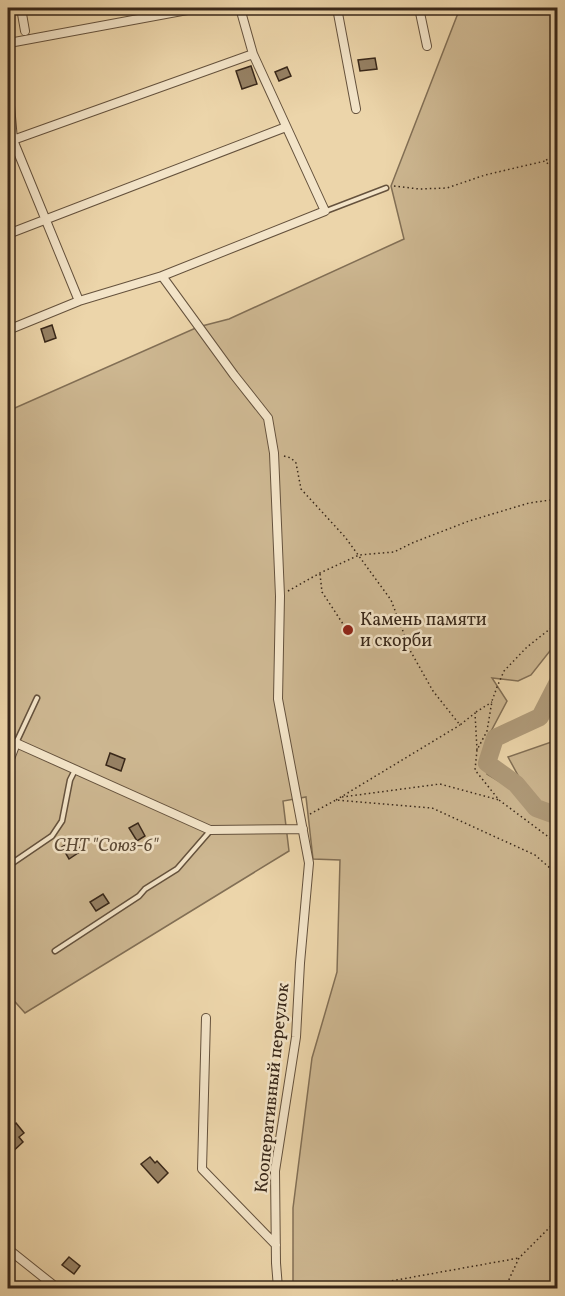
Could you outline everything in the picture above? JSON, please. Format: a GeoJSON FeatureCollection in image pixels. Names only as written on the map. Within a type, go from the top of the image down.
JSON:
{"type":"FeatureCollection","features":[{"type":"Feature","properties":{"kind":"street"},"geometry":{"type":"LineString","coordinates":[[21,8],[25,31]]}},
{"type":"Feature","properties":{"kind":"street"},"geometry":{"type":"LineString","coordinates":[[80,302],[10,141],[9,43],[198,8]]}},
{"type":"Feature","properties":{"kind":"street"},"geometry":{"type":"LineString","coordinates":[[8,330],[80,302],[162,276],[325,211],[252,54],[240,8]]}},
{"type":"Feature","properties":{"kind":"street"},"geometry":{"type":"LineString","coordinates":[[337,8],[356,110]]}},
{"type":"Feature","properties":{"kind":"street"},"geometry":{"type":"LineString","coordinates":[[419,8],[426,46]]}},
{"type":"Feature","properties":{"kind":"street"},"geometry":{"type":"LineString","coordinates":[[10,141],[252,54]]}},
{"type":"Feature","properties":{"kind":"street"},"geometry":{"type":"LineString","coordinates":[[8,234],[286,127]]}},
{"type":"Feature","properties":{"kind":"street","name":"Кооперативный переулок"},"geometry":{"type":"LineString","coordinates":[[162,276],[267,418],[274,453],[280,596],[278,699],[309,863],[296,1037],[275,1171],[279,1288]]}},
{"type":"Feature","properties":{"kind":"street"},"geometry":{"type":"LineString","coordinates":[[8,764],[16,743],[210,830],[303,829]]}},
{"type":"Feature","properties":{"kind":"street"},"geometry":{"type":"LineString","coordinates":[[206,1018],[202,1169],[276,1245]]}},
{"type":"Feature","properties":{"kind":"street"},"geometry":{"type":"LineString","coordinates":[[8,1249],[57,1288]]}},
{"type":"Feature","properties":{"kind":"lane"},"geometry":{"type":"LineString","coordinates":[[325,211],[389,187]]}},
{"type":"Feature","properties":{"kind":"lane"},"geometry":{"type":"LineString","coordinates":[[8,739],[16,743],[37,698]]}},
{"type":"Feature","properties":{"kind":"lane"},"geometry":{"type":"LineString","coordinates":[[8,867],[52,836],[62,821],[70,780],[76,770]]}},
{"type":"Feature","properties":{"kind":"lane"},"geometry":{"type":"LineString","coordinates":[[55,951],[177,869],[210,830]]}},
{"type":"Feature","properties":{"kind":"path"},"geometry":{"type":"LineString","coordinates":[[389,187],[447,188],[485,175],[558,156]]}},
{"type":"Feature","properties":{"kind":"path"},"geometry":{"type":"LineString","coordinates":[[545,161],[558,173]]}},
{"type":"Feature","properties":{"kind":"path"},"geometry":{"type":"LineString","coordinates":[[274,453],[291,458],[296,464],[301,489],[334,524],[391,600],[411,652],[434,691],[460,724]]}},
{"type":"Feature","properties":{"kind":"path"},"geometry":{"type":"LineString","coordinates":[[280,596],[320,573],[359,555],[394,552],[411,543],[469,521],[529,503],[558,499]]}},
{"type":"Feature","properties":{"kind":"path"},"geometry":{"type":"LineString","coordinates":[[320,573],[322,592],[348,630]]}},
{"type":"Feature","properties":{"kind":"path"},"geometry":{"type":"LineString","coordinates":[[477,750],[487,731],[492,701],[504,671],[527,647],[558,622]]}},
{"type":"Feature","properties":{"kind":"path"},"geometry":{"type":"LineString","coordinates":[[301,819],[460,724],[492,701]]}},
{"type":"Feature","properties":{"kind":"path"},"geometry":{"type":"LineString","coordinates":[[475,713],[477,750],[475,770],[500,800],[558,844]]}},
{"type":"Feature","properties":{"kind":"path"},"geometry":{"type":"LineString","coordinates":[[341,797],[440,784],[500,800]]}},
{"type":"Feature","properties":{"kind":"path"},"geometry":{"type":"LineString","coordinates":[[336,800],[432,808],[535,855],[558,875]]}},
{"type":"Feature","properties":{"kind":"path"},"geometry":{"type":"LineString","coordinates":[[505,1288],[519,1258],[558,1219]]}},
{"type":"Feature","properties":{"kind":"path"},"geometry":{"type":"LineString","coordinates":[[352,1288],[519,1258]]}},
{"type":"Feature","properties":{"kind":"green space","name":"СНТ \"Союз-6\""},"geometry":{"type":"Polygon","coordinates":[[[460,8],[557,8],[557,642],[531,675],[518,681],[492,678],[507,701],[487,739],[487,774],[532,801],[508,757],[557,740],[557,1288],[293,1288],[293,1208],[312,1058],[337,972],[340,860],[313,859],[306,797],[283,801],[289,851],[25,1013],[8,994],[8,411],[198,327],[229,319],[404,239],[391,186],[460,8]]]}},
{"type":"Feature","properties":{"kind":"building"},"geometry":{"type":"Polygon","coordinates":[[[375,58],[377,69],[360,71],[358,60],[375,58]]]}},
{"type":"Feature","properties":{"kind":"building"},"geometry":{"type":"Polygon","coordinates":[[[251,66],[257,84],[242,89],[236,71],[251,66]]]}},
{"type":"Feature","properties":{"kind":"building"},"geometry":{"type":"Polygon","coordinates":[[[287,67],[291,76],[279,81],[275,72],[287,67]]]}},
{"type":"Feature","properties":{"kind":"building"},"geometry":{"type":"Polygon","coordinates":[[[52,325],[56,338],[45,342],[41,329],[52,325]]]}},
{"type":"Feature","properties":{"kind":"building"},"geometry":{"type":"Polygon","coordinates":[[[110,753],[125,759],[121,771],[106,765],[110,753]]]}},
{"type":"Feature","properties":{"kind":"building"},"geometry":{"type":"Polygon","coordinates":[[[138,823],[145,836],[137,841],[129,828],[138,823]]]}},
{"type":"Feature","properties":{"kind":"building"},"geometry":{"type":"Polygon","coordinates":[[[74,839],[81,851],[69,859],[62,847],[74,839]]]}},
{"type":"Feature","properties":{"kind":"building"},"geometry":{"type":"Polygon","coordinates":[[[103,894],[109,903],[96,911],[90,902],[103,894]]]}},
{"type":"Feature","properties":{"kind":"building"},"geometry":{"type":"Polygon","coordinates":[[[16,1123],[24,1133],[19,1137],[23,1142],[8,1156],[8,1131],[16,1123]]]}},
{"type":"Feature","properties":{"kind":"building"},"geometry":{"type":"Polygon","coordinates":[[[150,1157],[168,1173],[158,1183],[141,1164],[150,1157]]]}},
{"type":"Feature","properties":{"kind":"building"},"geometry":{"type":"Polygon","coordinates":[[[69,1257],[80,1266],[74,1274],[62,1265],[69,1257]]]}},
{"type":"Feature","properties":{"kind":"waterway"},"geometry":{"type":"LineString","coordinates":[[558,682],[540,717],[495,738],[487,763],[516,784],[536,808],[558,816]]}},
{"type":"Feature","properties":{"kind":"place","name":"Камень памяти и скорби"},"geometry":{"type":"Point","coordinates":[348,630]}}]}
